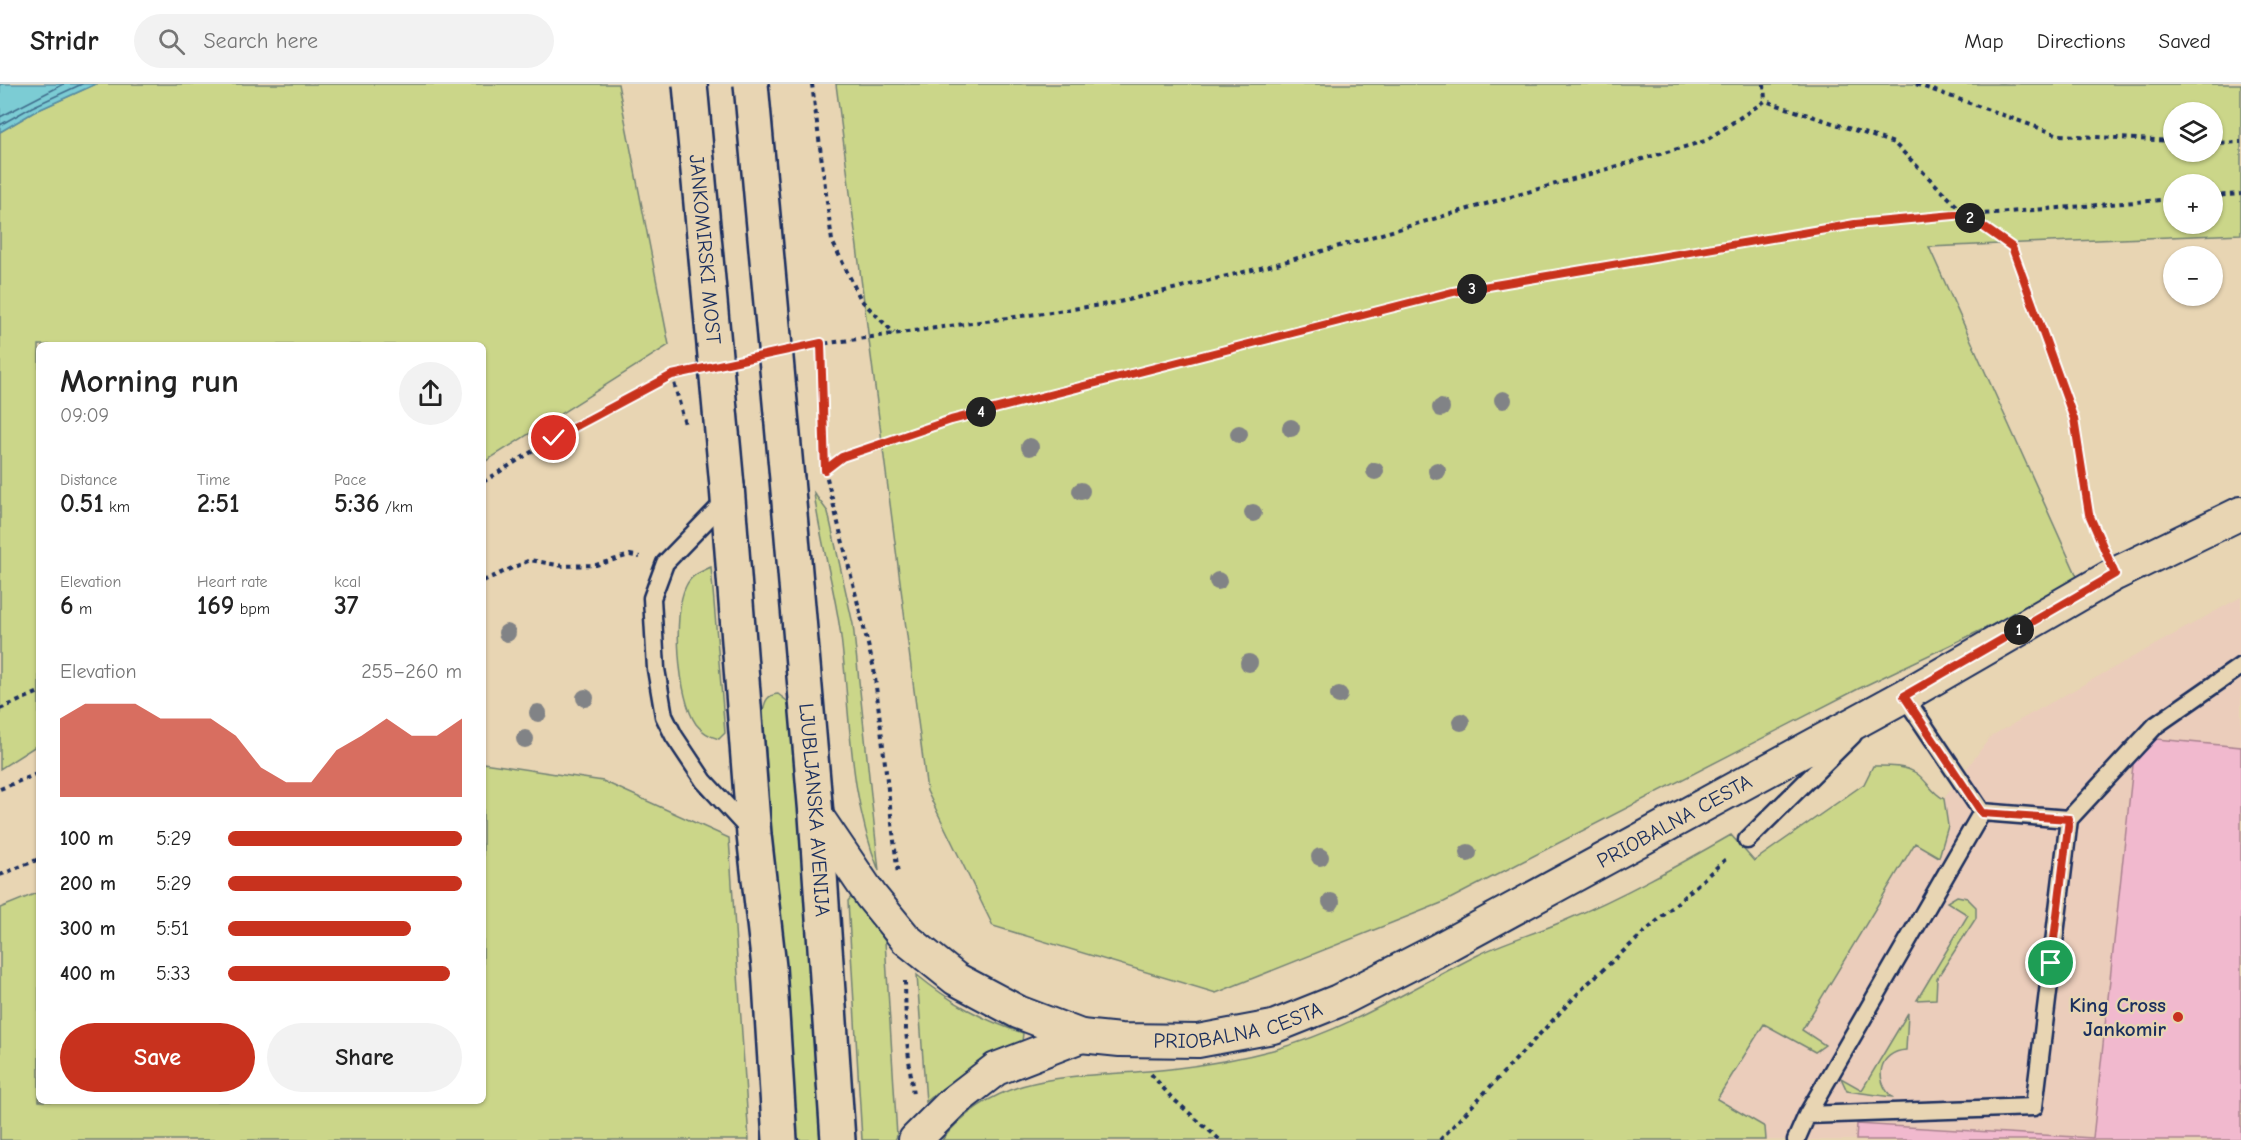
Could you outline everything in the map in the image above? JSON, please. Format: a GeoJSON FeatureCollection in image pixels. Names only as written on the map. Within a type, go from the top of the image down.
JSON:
{"type":"FeatureCollection","features":[{"type":"Feature","properties":{"kind":"main road","name":"JANKOMIRSKI MOST"},"geometry":{"type":"LineString","coordinates":[[690,84],[728,492]]}},
{"type":"Feature","properties":{"kind":"main road","name":"LJUBLJANSKA AVENIJA"},"geometry":{"type":"LineString","coordinates":[[751,84],[816,815],[838,1140]]}},
{"type":"Feature","properties":{"kind":"main road"},"geometry":{"type":"LineString","coordinates":[[728,492],[754,836],[769,968],[780,1140]]}},
{"type":"Feature","properties":{"kind":"street","name":"PRIOBALNA CESTA"},"geometry":{"type":"LineString","coordinates":[[816,815],[871,896],[906,939],[956,979],[1018,1012],[1081,1036],[1120,1040],[1198,1041],[1273,1027],[1338,1001],[1436,951],[1893,701],[2115,574],[2241,513]]}},
{"type":"Feature","properties":{"kind":"street","name":"PRIOBALNA CESTA"},"geometry":{"type":"LineString","coordinates":[[915,1140],[952,1103],[996,1069],[1081,1036]]}},
{"type":"Feature","properties":{"kind":"lane"},"geometry":{"type":"LineString","coordinates":[[728,492],[665,563],[652,598],[656,669],[664,716],[674,736],[704,780],[754,836]]}},
{"type":"Feature","properties":{"kind":"lane"},"geometry":{"type":"LineString","coordinates":[[1807,1115],[2034,1107],[2069,819],[2156,725],[2241,666]]}},
{"type":"Feature","properties":{"kind":"lane"},"geometry":{"type":"LineString","coordinates":[[1747,840],[1893,701],[1982,813],[2069,819]]}},
{"type":"Feature","properties":{"kind":"lane"},"geometry":{"type":"LineString","coordinates":[[1796,1140],[1807,1115],[1982,813]]}},
{"type":"Feature","properties":{"kind":"path"},"geometry":{"type":"LineString","coordinates":[[812,84],[832,241],[861,300],[894,334]]}},
{"type":"Feature","properties":{"kind":"path"},"geometry":{"type":"LineString","coordinates":[[1764,84],[1765,101]]}},
{"type":"Feature","properties":{"kind":"path"},"geometry":{"type":"LineString","coordinates":[[1916,84],[2059,135],[2163,140]]}},
{"type":"Feature","properties":{"kind":"path"},"geometry":{"type":"LineString","coordinates":[[798,348],[1115,303],[1277,264],[1705,141],[1765,101]]}},
{"type":"Feature","properties":{"kind":"path"},"geometry":{"type":"LineString","coordinates":[[1765,101],[1894,143],[1965,214],[2012,247],[2074,419],[2089,514],[2115,574]]}},
{"type":"Feature","properties":{"kind":"path"},"geometry":{"type":"LineString","coordinates":[[2223,142],[2241,142]]}},
{"type":"Feature","properties":{"kind":"path"},"geometry":{"type":"LineString","coordinates":[[2223,195],[2241,194]]}},
{"type":"Feature","properties":{"kind":"path"},"geometry":{"type":"LineString","coordinates":[[825,470],[842,457],[951,420],[1453,292],[1855,224],[2163,200]]}},
{"type":"Feature","properties":{"kind":"path"},"geometry":{"type":"LineString","coordinates":[[821,343],[825,470],[874,669],[898,878]]}},
{"type":"Feature","properties":{"kind":"path"},"geometry":{"type":"LineString","coordinates":[[486,480],[554,438],[672,375],[695,370]]}},
{"type":"Feature","properties":{"kind":"path"},"geometry":{"type":"LineString","coordinates":[[672,375],[685,424]]}},
{"type":"Feature","properties":{"kind":"path"},"geometry":{"type":"LineString","coordinates":[[486,580],[530,560],[563,566],[585,565],[630,555],[665,563]]}},
{"type":"Feature","properties":{"kind":"path"},"geometry":{"type":"LineString","coordinates":[[0,709],[36,693]]}},
{"type":"Feature","properties":{"kind":"path"},"geometry":{"type":"LineString","coordinates":[[0,789],[36,774]]}},
{"type":"Feature","properties":{"kind":"path"},"geometry":{"type":"LineString","coordinates":[[1440,1140],[1586,985],[1747,840]]}},
{"type":"Feature","properties":{"kind":"path"},"geometry":{"type":"LineString","coordinates":[[0,875],[36,860]]}},
{"type":"Feature","properties":{"kind":"path"},"geometry":{"type":"LineString","coordinates":[[905,977],[906,1031],[914,1102]]}},
{"type":"Feature","properties":{"kind":"path"},"geometry":{"type":"LineString","coordinates":[[1120,1040],[1171,1097],[1220,1140]]}},
{"type":"Feature","properties":{"kind":"shaded area"},"geometry":{"type":"Polygon","coordinates":[[[2241,597],[2241,1140],[1766,1140],[1764,1127],[1717,1100],[1764,1024],[1815,1052],[1825,1045],[1802,1031],[1916,843],[1939,856],[1948,826],[1944,799],[1991,736],[2241,597]]]}},
{"type":"Feature","properties":{"kind":"green space"},"geometry":{"type":"Polygon","coordinates":[[[96,84],[618,84],[669,345],[486,461],[486,342],[36,342],[36,746],[0,769],[0,132],[34,112],[96,84]]]}},
{"type":"Feature","properties":{"kind":"green space"},"geometry":{"type":"Polygon","coordinates":[[[836,84],[2241,84],[2241,234],[1929,247],[2080,583],[1858,689],[1444,902],[1216,993],[993,926],[927,791],[836,84]]]}},
{"type":"Feature","properties":{"kind":"green space"},"geometry":{"type":"Polygon","coordinates":[[[814,493],[828,512],[853,624],[879,871],[861,813],[856,784],[838,619],[814,493]]]}},
{"type":"Feature","properties":{"kind":"green space"},"geometry":{"type":"Polygon","coordinates":[[[711,567],[725,733],[719,739],[701,729],[690,712],[681,676],[678,635],[679,615],[686,586],[693,576],[711,567]]]}},
{"type":"Feature","properties":{"kind":"green space"},"geometry":{"type":"Polygon","coordinates":[[[778,694],[787,701],[791,720],[808,927],[820,1140],[794,1140],[763,711],[767,699],[778,694]]]}},
{"type":"Feature","properties":{"kind":"green space"},"geometry":{"type":"Polygon","coordinates":[[[486,763],[603,781],[729,838],[749,1140],[0,1140],[0,908],[36,893],[36,1104],[486,1104],[486,763]]]}},
{"type":"Feature","properties":{"kind":"green space"},"geometry":{"type":"Polygon","coordinates":[[[1873,766],[1901,767],[1920,776],[1944,799],[1948,826],[1939,857],[1915,843],[1802,1030],[1825,1045],[1815,1052],[1764,1024],[1717,1099],[1765,1127],[1766,1140],[942,1140],[965,1116],[991,1099],[1018,1087],[1077,1076],[1170,1069],[1210,1063],[1277,1049],[1330,1031],[1489,950],[1555,925],[1608,901],[1731,835],[1754,861],[1864,784],[1873,766]]]}},
{"type":"Feature","properties":{"kind":"green space"},"geometry":{"type":"Polygon","coordinates":[[[852,896],[856,898],[885,941],[897,1136],[895,1140],[862,1140],[848,901],[852,896]]]}},
{"type":"Feature","properties":{"kind":"green space"},"geometry":{"type":"Polygon","coordinates":[[[1957,896],[1967,898],[1976,907],[1976,918],[1937,978],[1936,999],[1917,1000],[1968,915],[1947,902],[1957,896]]]}},
{"type":"Feature","properties":{"kind":"green space"},"geometry":{"type":"Polygon","coordinates":[[[917,975],[967,1009],[1023,1033],[1022,1042],[972,1069],[926,1102],[917,975]]]}},
{"type":"Feature","properties":{"kind":"green space"},"geometry":{"type":"Polygon","coordinates":[[[1908,1013],[1906,1050],[1889,1056],[1882,1068],[1883,1083],[1892,1097],[1847,1091],[1841,1078],[1862,1090],[1908,1013]]]}},
{"type":"Feature","properties":{"kind":"water"},"geometry":{"type":"Polygon","coordinates":[[[0,84],[96,84],[34,112],[0,132],[0,84]]]}},
{"type":"Feature","properties":{"kind":"building","name":"King Cross Jankomir"},"geometry":{"type":"Polygon","coordinates":[[[2136,737],[2241,747],[2241,1140],[1856,1140],[1857,1124],[2093,1138],[2136,737]]]}},
{"type":"Feature","properties":{"kind":"place","name":"King Cross Jankomir"},"geometry":{"type":"Point","coordinates":[2178,1017]}},
{"type":"Feature","properties":{"kind":"route"},"geometry":{"type":"LineString","coordinates":[[554,438],[672,375],[821,343],[825,470],[842,457],[951,420],[1453,292],[1855,224],[1965,214],[2012,247],[2074,419],[2089,514],[2115,574],[1904,696],[1982,813],[2069,819],[2051,963]]}}]}
